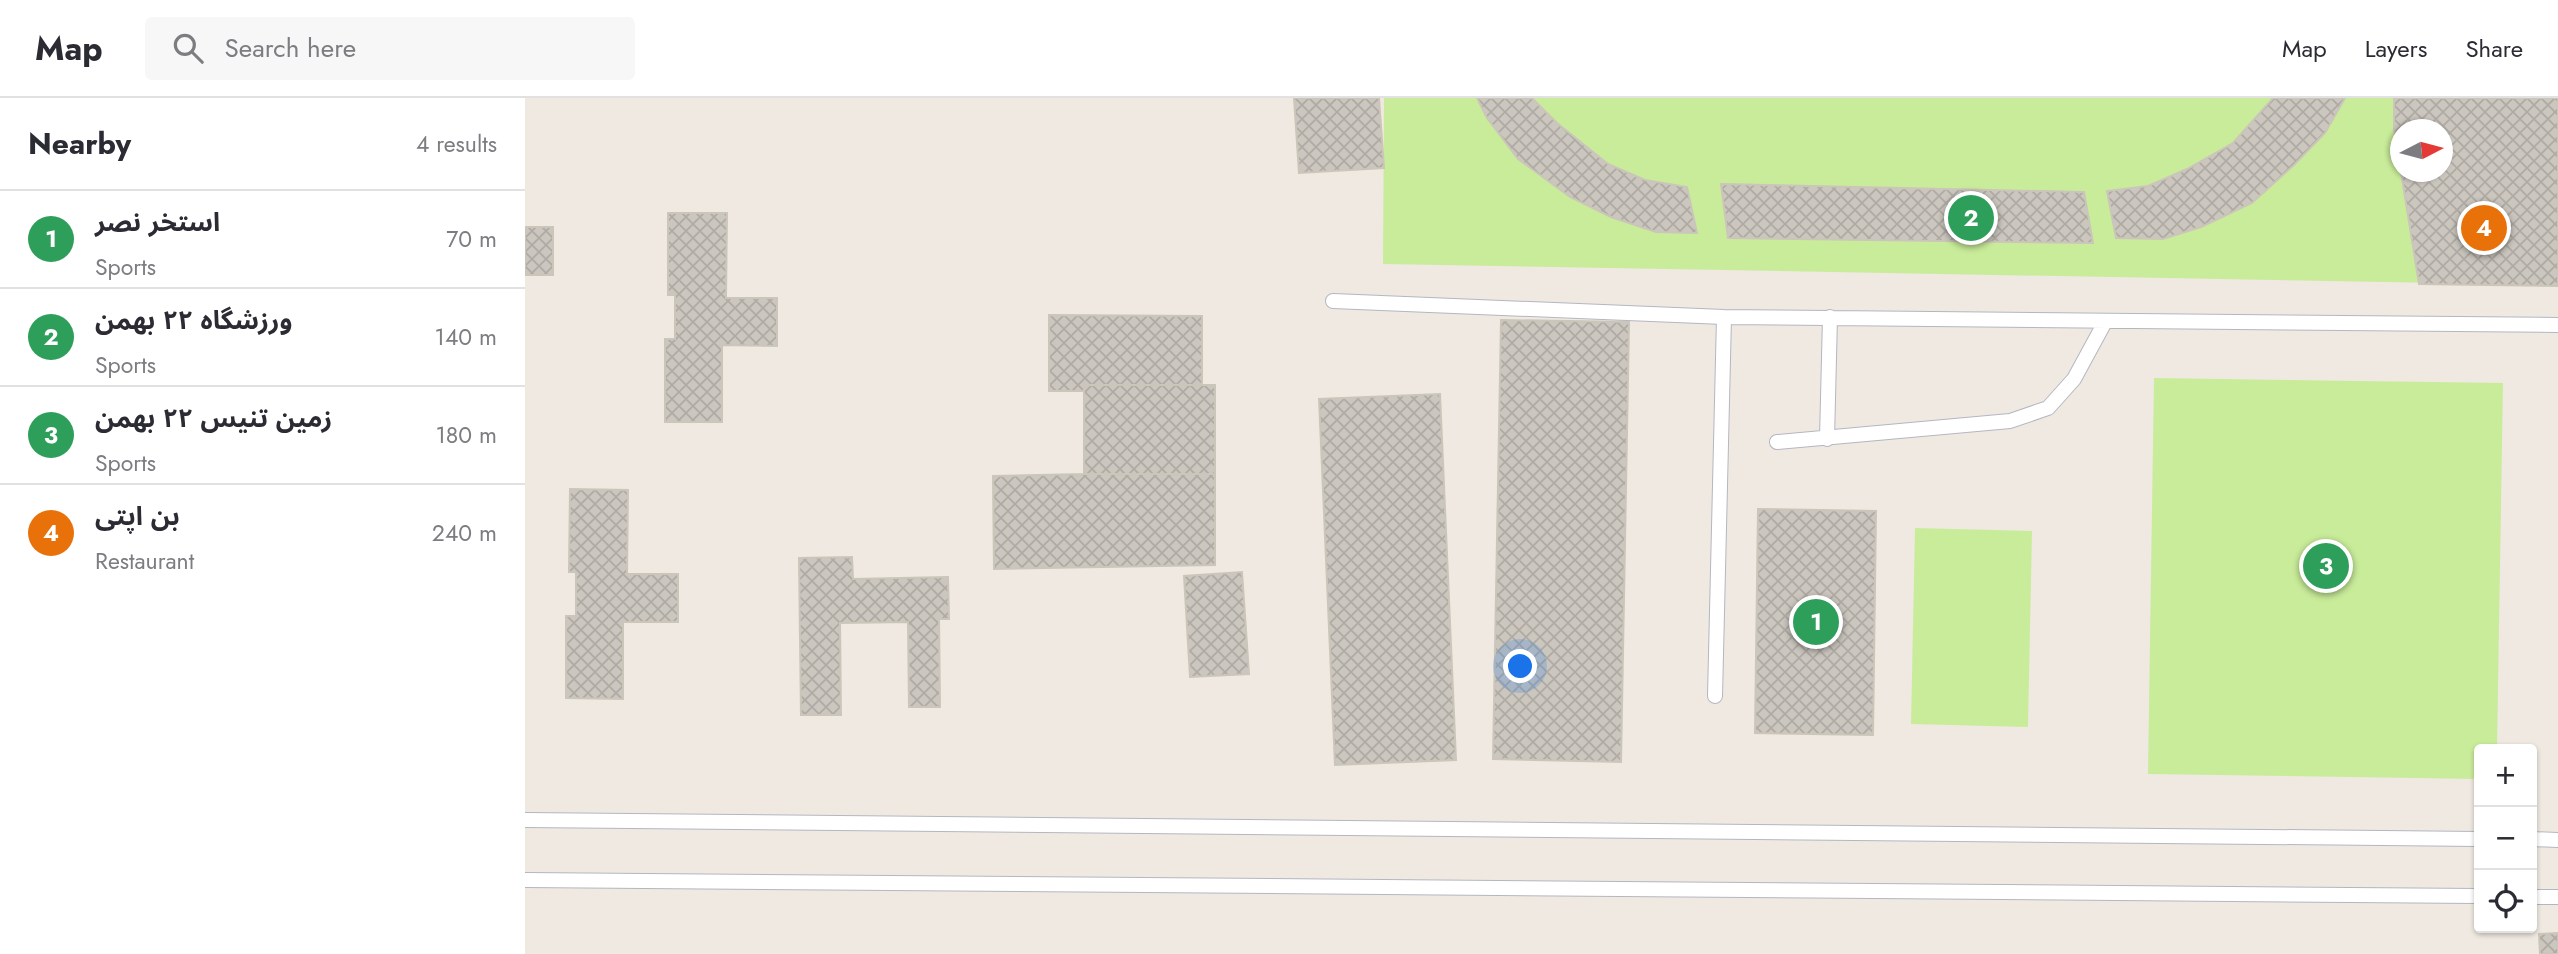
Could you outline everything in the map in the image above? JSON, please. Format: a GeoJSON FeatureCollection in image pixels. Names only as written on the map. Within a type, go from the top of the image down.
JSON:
{"type":"FeatureCollection","features":[{"type":"Feature","properties":{"kind":"lane"},"geometry":{"type":"LineString","coordinates":[[1333,301],[1724,317],[2558,325]]}},
{"type":"Feature","properties":{"kind":"lane"},"geometry":{"type":"LineString","coordinates":[[1715,696],[1724,317]]}},
{"type":"Feature","properties":{"kind":"lane"},"geometry":{"type":"LineString","coordinates":[[1827,439],[1830,317]]}},
{"type":"Feature","properties":{"kind":"lane"},"geometry":{"type":"LineString","coordinates":[[1777,442],[2010,421],[2048,408],[2074,379],[2105,322]]}},
{"type":"Feature","properties":{"kind":"lane"},"geometry":{"type":"LineString","coordinates":[[525,820],[2474,839]]}},
{"type":"Feature","properties":{"kind":"lane"},"geometry":{"type":"LineString","coordinates":[[2537,839],[2558,840]]}},
{"type":"Feature","properties":{"kind":"lane"},"geometry":{"type":"LineString","coordinates":[[525,880],[2474,897]]}},
{"type":"Feature","properties":{"kind":"lane"},"geometry":{"type":"LineString","coordinates":[[2537,897],[2558,897]]}},
{"type":"Feature","properties":{"kind":"green space"},"geometry":{"type":"Polygon","coordinates":[[[1384,98],[2558,98],[2558,285],[1383,264],[1384,98]]]}},
{"type":"Feature","properties":{"kind":"green space"},"geometry":{"type":"Polygon","coordinates":[[[2154,378],[2503,383],[2497,744],[2474,744],[2474,779],[2148,774],[2154,378]]]}},
{"type":"Feature","properties":{"kind":"green space"},"geometry":{"type":"Polygon","coordinates":[[[1915,528],[2032,531],[2028,727],[1911,724],[1915,528]]]}},
{"type":"Feature","properties":{"kind":"building"},"geometry":{"type":"Polygon","coordinates":[[[1294,98],[1379,98],[1384,168],[1299,173],[1294,98]]]}},
{"type":"Feature","properties":{"kind":"building"},"geometry":{"type":"Polygon","coordinates":[[[1477,98],[1532,98],[1557,123],[1608,164],[1645,180],[1687,187],[1697,233],[1656,232],[1611,217],[1570,197],[1518,159],[1487,118],[1477,98]]]}},
{"type":"Feature","properties":{"kind":"building"},"geometry":{"type":"Polygon","coordinates":[[[2273,98],[2345,98],[2325,133],[2252,203],[2201,227],[2163,239],[2116,238],[2107,191],[2148,186],[2187,169],[2233,143],[2273,98]]]}},
{"type":"Feature","properties":{"kind":"building"},"geometry":{"type":"Polygon","coordinates":[[[2394,98],[2558,98],[2558,286],[2419,284],[2403,182],[2453,182],[2453,119],[2394,119],[2394,98]]]}},
{"type":"Feature","properties":{"kind":"building"},"geometry":{"type":"Polygon","coordinates":[[[1721,184],[2084,192],[2093,243],[1728,238],[1721,184]]]}},
{"type":"Feature","properties":{"kind":"building"},"geometry":{"type":"Polygon","coordinates":[[[668,213],[727,213],[726,298],[777,298],[777,346],[722,345],[722,422],[665,422],[665,339],[675,339],[675,295],[668,295],[668,213]]]}},
{"type":"Feature","properties":{"kind":"building"},"geometry":{"type":"Polygon","coordinates":[[[525,227],[553,227],[553,275],[525,275],[525,227]]]}},
{"type":"Feature","properties":{"kind":"building"},"geometry":{"type":"Polygon","coordinates":[[[1049,315],[1202,316],[1202,385],[1084,385],[1084,391],[1049,391],[1049,315]]]}},
{"type":"Feature","properties":{"kind":"building"},"geometry":{"type":"Polygon","coordinates":[[[1501,320],[1629,322],[1621,762],[1493,759],[1501,320]]]}},
{"type":"Feature","properties":{"kind":"building"},"geometry":{"type":"Polygon","coordinates":[[[1084,385],[1215,385],[1215,474],[1084,474],[1084,385]]]}},
{"type":"Feature","properties":{"kind":"building"},"geometry":{"type":"Polygon","coordinates":[[[1440,394],[1456,760],[1335,765],[1319,399],[1440,394]]]}},
{"type":"Feature","properties":{"kind":"building"},"geometry":{"type":"Polygon","coordinates":[[[1215,474],[1215,565],[994,569],[993,476],[1215,474]]]}},
{"type":"Feature","properties":{"kind":"building"},"geometry":{"type":"Polygon","coordinates":[[[570,489],[628,490],[627,574],[678,574],[678,622],[623,622],[623,699],[566,698],[566,616],[576,616],[576,572],[569,572],[570,489]]]}},
{"type":"Feature","properties":{"kind":"building"},"geometry":{"type":"Polygon","coordinates":[[[1758,509],[1876,511],[1873,735],[1755,733],[1758,509]]]}},
{"type":"Feature","properties":{"kind":"building"},"geometry":{"type":"Polygon","coordinates":[[[852,557],[853,579],[948,577],[949,619],[939,619],[940,707],[909,707],[908,622],[840,623],[841,715],[801,715],[799,558],[852,557]]]}},
{"type":"Feature","properties":{"kind":"building"},"geometry":{"type":"Polygon","coordinates":[[[1242,572],[1249,674],[1190,677],[1184,576],[1242,572]]]}},
{"type":"Feature","properties":{"kind":"building"},"geometry":{"type":"Polygon","coordinates":[[[2558,933],[2558,954],[2540,954],[2539,934],[2558,933]]]}},
{"type":"Feature","properties":{"kind":"place","name":"ورزشگاه ۲۲ بهمن"},"geometry":{"type":"Point","coordinates":[1971,218]}},
{"type":"Feature","properties":{"kind":"place","name":"بن اپتی"},"geometry":{"type":"Point","coordinates":[2484,228]}},
{"type":"Feature","properties":{"kind":"place","name":"زمین تنیس ۲۲ بهمن"},"geometry":{"type":"Point","coordinates":[2326,566]}},
{"type":"Feature","properties":{"kind":"place","name":"استخر نصر"},"geometry":{"type":"Point","coordinates":[1816,622]}}]}
